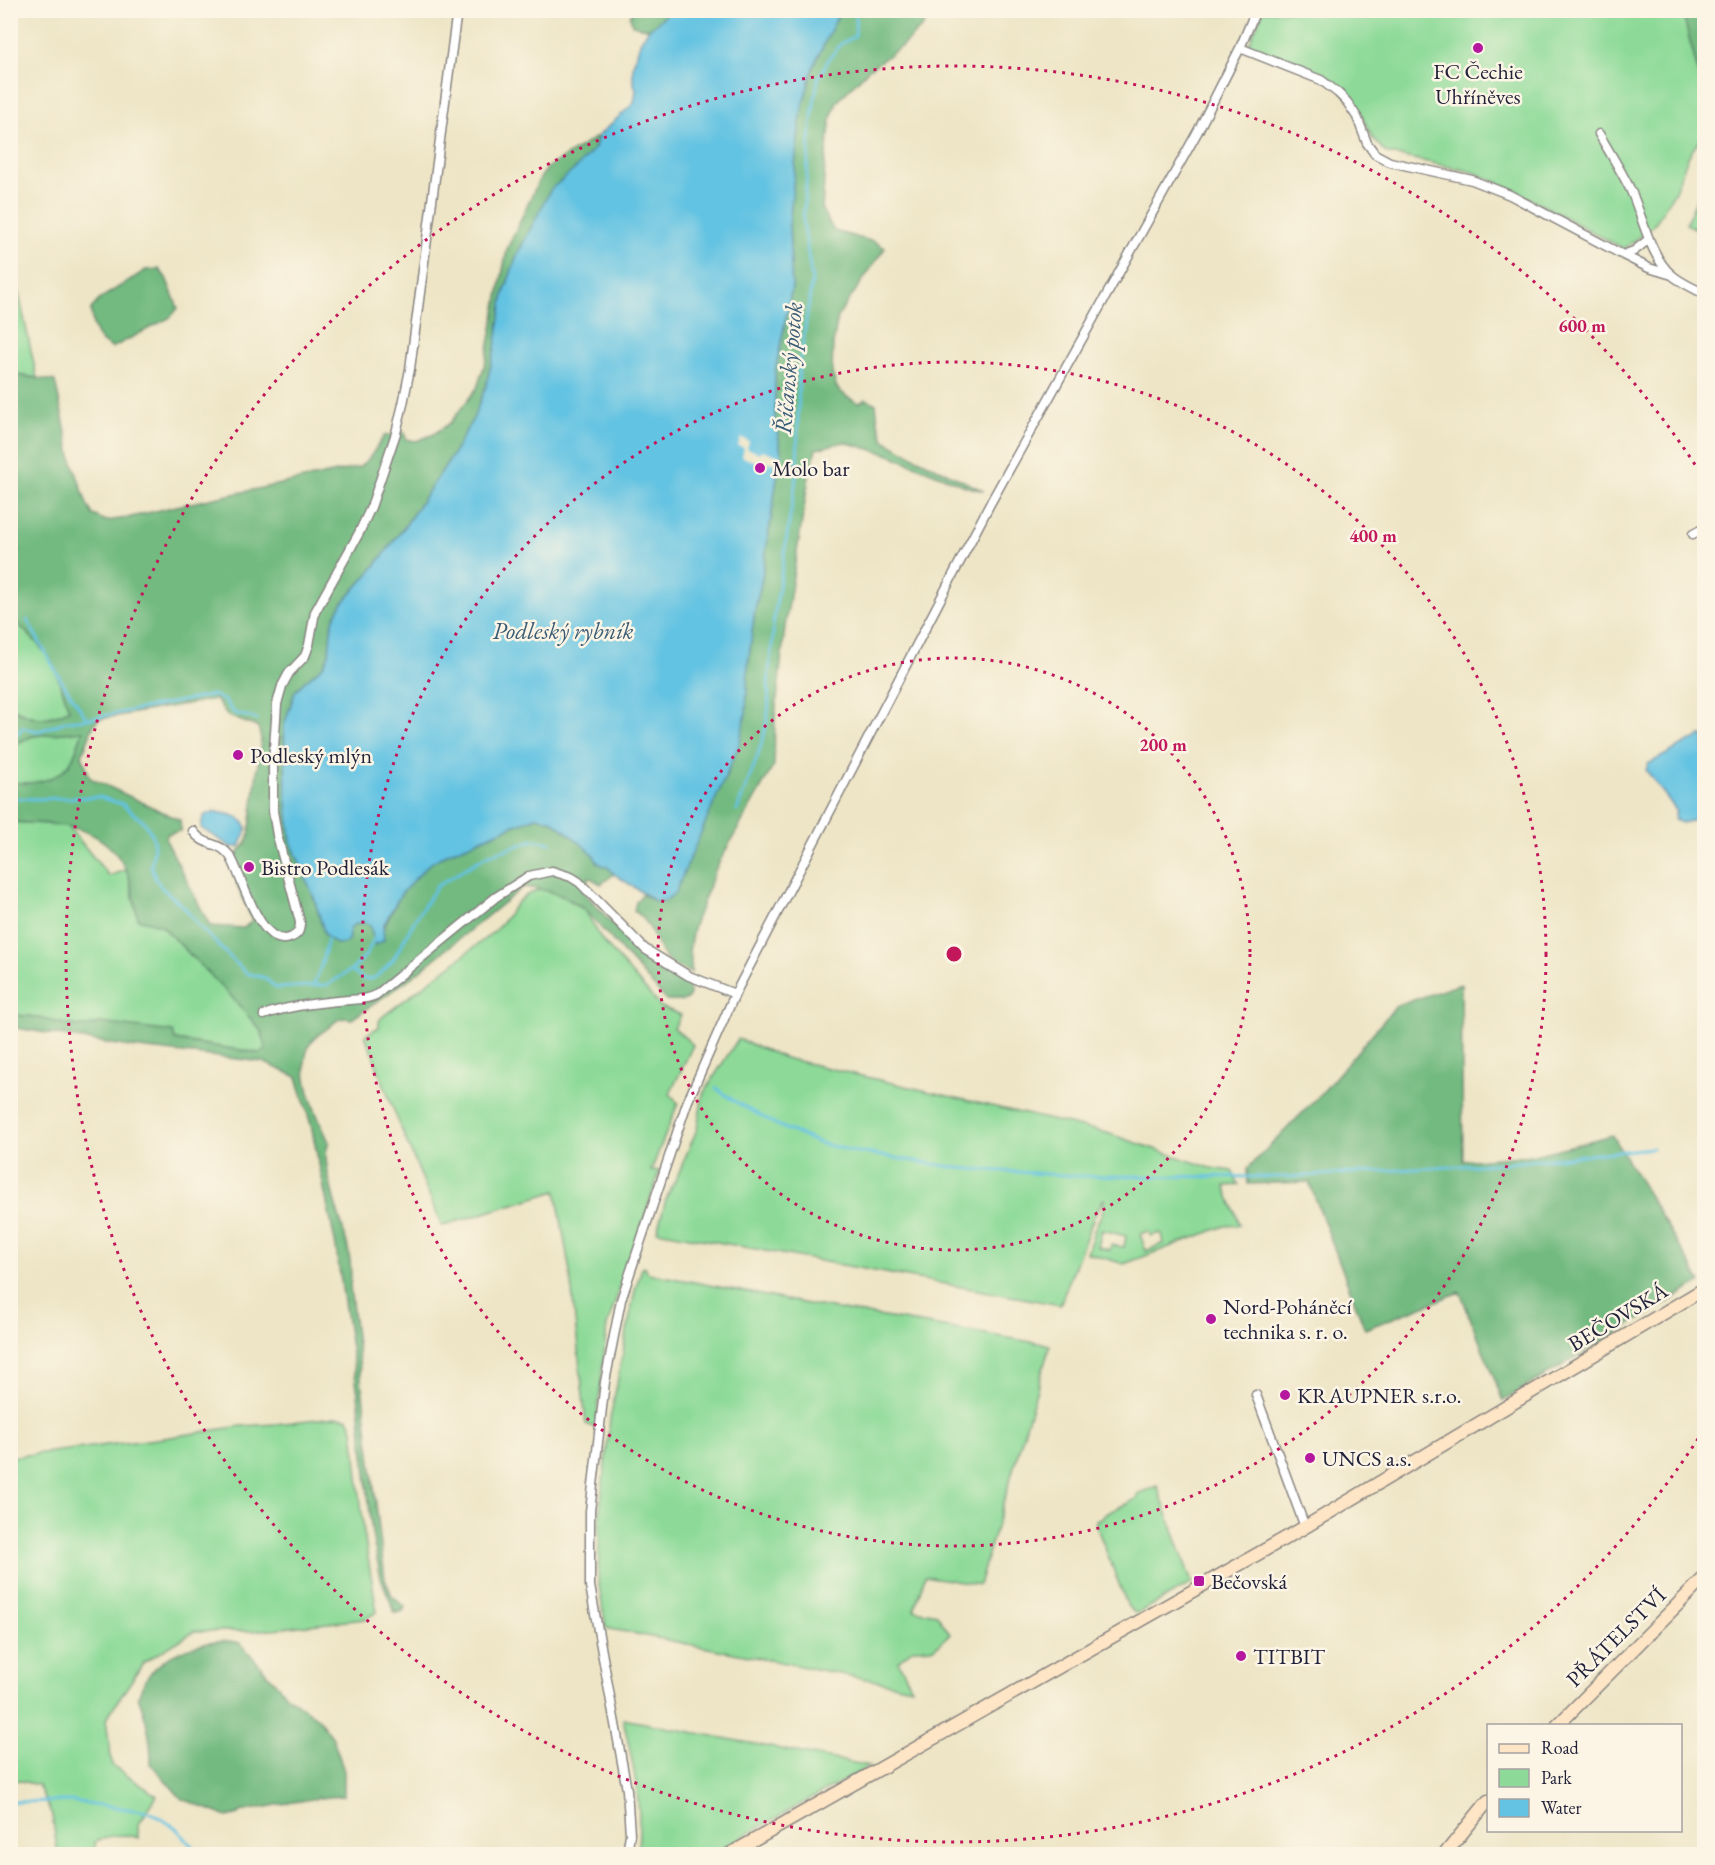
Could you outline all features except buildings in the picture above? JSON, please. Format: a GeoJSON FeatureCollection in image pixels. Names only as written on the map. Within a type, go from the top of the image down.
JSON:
{"type":"FeatureCollection","features":[{"type":"Feature","properties":{"kind":"street"},"geometry":{"type":"LineString","coordinates":[[192,831],[200,840],[217,845],[232,858],[257,917],[268,930],[278,938],[285,939],[295,935],[300,928],[298,912],[277,835],[273,811],[277,704],[282,686],[289,673],[305,656],[315,612],[371,507],[399,424],[410,369],[457,10]]}},
{"type":"Feature","properties":{"kind":"street"},"geometry":{"type":"LineString","coordinates":[[627,1854],[630,1834],[627,1790],[590,1586],[590,1511],[605,1382],[621,1300],[687,1102],[735,994],[991,502],[1198,131],[1240,48],[1256,10]]}},
{"type":"Feature","properties":{"kind":"street"},"geometry":{"type":"LineString","coordinates":[[1240,48],[1321,81],[1338,93],[1357,117],[1367,143],[1375,154],[1390,162],[1472,180],[1510,195],[1649,268],[1672,275],[1704,294]]}},
{"type":"Feature","properties":{"kind":"street"},"geometry":{"type":"LineString","coordinates":[[1599,134],[1630,190],[1644,221],[1648,239],[1665,268],[1672,275]]}},
{"type":"Feature","properties":{"kind":"street"},"geometry":{"type":"LineString","coordinates":[[1623,255],[1634,251],[1648,239]]}},
{"type":"Feature","properties":{"kind":"street"},"geometry":{"type":"LineString","coordinates":[[1692,534],[1704,528]]}},
{"type":"Feature","properties":{"kind":"street"},"geometry":{"type":"LineString","coordinates":[[264,1015],[275,1010],[366,1000],[376,995],[496,897],[529,876],[552,872],[571,877],[579,882],[645,949],[689,976],[735,994]]}},
{"type":"Feature","properties":{"kind":"street","name":"BEČOVSKÁ"},"geometry":{"type":"LineString","coordinates":[[730,1854],[1305,1527],[1704,1289]]}},
{"type":"Feature","properties":{"kind":"street"},"geometry":{"type":"LineString","coordinates":[[1256,1395],[1305,1527]]}},
{"type":"Feature","properties":{"kind":"street","name":"PŘÁTELSTVÍ"},"geometry":{"type":"LineString","coordinates":[[1558,1724],[1704,1578]]}},
{"type":"Feature","properties":{"kind":"street"},"geometry":{"type":"LineString","coordinates":[[1445,1854],[1487,1802]]}},
{"type":"Feature","properties":{"kind":"green space"},"geometry":{"type":"Polygon","coordinates":[[[633,11],[671,11],[649,29],[632,25],[630,16],[633,11]]]}},
{"type":"Feature","properties":{"kind":"green space"},"geometry":{"type":"Polygon","coordinates":[[[840,11],[931,11],[923,26],[902,46],[868,70],[837,102],[831,118],[822,210],[834,231],[875,242],[885,248],[838,316],[833,344],[832,373],[837,388],[847,397],[859,403],[866,399],[876,404],[878,422],[884,440],[984,491],[968,487],[887,454],[844,442],[816,449],[809,477],[785,627],[775,718],[774,765],[717,866],[693,928],[689,951],[691,973],[669,962],[646,922],[634,911],[636,902],[642,894],[655,901],[728,773],[782,457],[775,420],[775,372],[792,287],[789,225],[802,109],[813,67],[840,11]]]}},
{"type":"Feature","properties":{"kind":"green space"},"geometry":{"type":"Polygon","coordinates":[[[1263,11],[1682,11],[1704,94],[1704,133],[1688,157],[1675,191],[1654,225],[1624,249],[1514,190],[1473,172],[1386,153],[1373,139],[1355,102],[1329,78],[1248,46],[1263,11]]]}},
{"type":"Feature","properties":{"kind":"green space"},"geometry":{"type":"Polygon","coordinates":[[[1682,11],[1704,11],[1704,94],[1682,11]]]}},
{"type":"Feature","properties":{"kind":"green space"},"geometry":{"type":"Polygon","coordinates":[[[598,136],[595,148],[542,208],[517,255],[504,293],[486,386],[474,417],[452,456],[403,529],[342,604],[334,618],[329,654],[324,665],[295,692],[284,725],[286,796],[291,842],[314,898],[325,935],[337,944],[348,940],[350,928],[363,921],[370,925],[375,945],[401,894],[428,865],[446,854],[537,817],[553,821],[593,853],[598,863],[609,868],[614,874],[601,884],[589,877],[582,890],[633,945],[677,976],[690,992],[689,997],[685,1000],[667,1001],[585,910],[571,900],[556,894],[523,887],[412,977],[352,1019],[344,1018],[336,1021],[310,1044],[306,1055],[306,1080],[309,1094],[329,1142],[326,1163],[350,1260],[350,1286],[385,1579],[392,1596],[405,1607],[403,1611],[395,1613],[381,1578],[372,1534],[358,1394],[335,1242],[311,1125],[297,1077],[263,1062],[130,1047],[11,1027],[11,1015],[28,1016],[76,1026],[100,1023],[173,1032],[175,1040],[260,1053],[266,1050],[262,1032],[232,997],[161,925],[138,919],[126,870],[116,854],[105,843],[91,834],[61,825],[11,822],[11,782],[41,781],[56,776],[73,759],[83,731],[33,736],[21,741],[11,749],[11,708],[40,718],[69,710],[59,678],[50,660],[11,617],[11,560],[19,549],[10,532],[10,374],[55,381],[72,460],[87,504],[93,515],[106,521],[360,467],[384,436],[404,432],[406,439],[416,441],[432,435],[450,423],[477,388],[486,360],[507,249],[539,180],[548,167],[598,136]],[[215,699],[99,719],[94,724],[82,755],[90,778],[180,820],[181,831],[167,834],[166,840],[210,926],[244,928],[252,920],[237,885],[235,856],[249,837],[261,739],[258,727],[228,716],[215,699]]]}},
{"type":"Feature","properties":{"kind":"green space"},"geometry":{"type":"Polygon","coordinates":[[[1704,181],[1704,232],[1686,224],[1704,181]]]}},
{"type":"Feature","properties":{"kind":"green space"},"geometry":{"type":"Polygon","coordinates":[[[11,257],[37,378],[11,374],[11,257]]]}},
{"type":"Feature","properties":{"kind":"green space"},"geometry":{"type":"Polygon","coordinates":[[[159,269],[166,278],[178,308],[171,317],[112,348],[106,345],[98,337],[92,322],[91,309],[101,298],[146,270],[159,269]]]}},
{"type":"Feature","properties":{"kind":"green space"},"geometry":{"type":"Polygon","coordinates":[[[10,617],[37,643],[50,660],[59,678],[69,710],[40,718],[11,708],[10,617]]]}},
{"type":"Feature","properties":{"kind":"green space"},"geometry":{"type":"Polygon","coordinates":[[[83,731],[73,759],[56,776],[42,781],[11,782],[10,749],[21,741],[33,736],[83,731]]]}},
{"type":"Feature","properties":{"kind":"green space"},"geometry":{"type":"Polygon","coordinates":[[[11,822],[67,825],[109,876],[127,869],[138,919],[161,925],[232,997],[262,1032],[266,1050],[260,1053],[175,1040],[100,1023],[76,1026],[31,1016],[11,1015],[11,822]]]}},
{"type":"Feature","properties":{"kind":"green space"},"geometry":{"type":"Polygon","coordinates":[[[541,889],[560,894],[585,910],[602,940],[661,1007],[681,1015],[674,1028],[693,1045],[670,1094],[678,1103],[651,1171],[660,1171],[607,1326],[596,1427],[586,1424],[570,1272],[556,1191],[442,1226],[365,1035],[379,1027],[381,1018],[500,926],[524,897],[541,889]]]}},
{"type":"Feature","properties":{"kind":"green space"},"geometry":{"type":"Polygon","coordinates":[[[1461,984],[1463,1161],[1535,1155],[1612,1135],[1701,1282],[1503,1401],[1460,1292],[1365,1329],[1309,1182],[1248,1184],[1247,1169],[1322,1093],[1396,1006],[1461,984]]]}},
{"type":"Feature","properties":{"kind":"green space"},"geometry":{"type":"Polygon","coordinates":[[[738,1039],[785,1058],[1107,1133],[1211,1168],[1232,1171],[1239,1185],[1225,1186],[1240,1225],[1225,1226],[1124,1264],[1087,1253],[1103,1211],[1104,1198],[1093,1219],[1060,1305],[657,1231],[667,1196],[697,1129],[703,1094],[738,1039]],[[1102,1230],[1098,1247],[1110,1250],[1111,1245],[1124,1247],[1126,1236],[1102,1230]],[[1148,1231],[1140,1234],[1146,1251],[1164,1243],[1162,1234],[1151,1236],[1148,1231]]]}},
{"type":"Feature","properties":{"kind":"green space"},"geometry":{"type":"Polygon","coordinates":[[[645,1267],[647,1272],[652,1274],[813,1305],[1050,1345],[979,1585],[925,1576],[914,1610],[937,1614],[950,1634],[934,1648],[913,1649],[898,1661],[912,1688],[606,1628],[598,1580],[600,1509],[610,1419],[635,1290],[642,1268],[645,1267]]]}},
{"type":"Feature","properties":{"kind":"green space"},"geometry":{"type":"Polygon","coordinates":[[[335,1417],[348,1418],[353,1429],[364,1533],[377,1612],[365,1619],[253,1631],[195,1631],[144,1662],[106,1719],[112,1765],[157,1796],[138,1825],[138,1838],[122,1835],[104,1838],[95,1843],[95,1854],[58,1854],[52,1815],[38,1785],[11,1779],[11,1457],[241,1426],[335,1417]]]}},
{"type":"Feature","properties":{"kind":"green space"},"geometry":{"type":"Polygon","coordinates":[[[1157,1486],[1192,1583],[1135,1613],[1128,1607],[1096,1520],[1138,1498],[1137,1494],[1157,1486]]]}},
{"type":"Feature","properties":{"kind":"green space"},"geometry":{"type":"Polygon","coordinates":[[[229,1641],[240,1643],[287,1696],[318,1718],[333,1738],[344,1771],[344,1796],[292,1802],[240,1812],[227,1817],[181,1798],[151,1764],[148,1729],[138,1696],[147,1677],[165,1660],[185,1649],[207,1643],[229,1641]]]}},
{"type":"Feature","properties":{"kind":"green space"},"geometry":{"type":"Polygon","coordinates":[[[623,1719],[870,1766],[713,1853],[637,1854],[638,1804],[634,1769],[623,1719]]]}},
{"type":"Feature","properties":{"kind":"water","name":"Podleský rybník"},"geometry":{"type":"Polygon","coordinates":[[[671,11],[840,11],[813,67],[802,109],[797,145],[789,226],[792,287],[775,372],[775,420],[782,457],[755,609],[748,665],[746,714],[739,745],[675,893],[665,901],[655,901],[614,874],[609,868],[598,863],[592,853],[553,821],[537,817],[446,854],[428,865],[401,894],[383,926],[384,940],[375,945],[370,925],[363,922],[350,928],[348,940],[343,944],[337,944],[325,935],[314,898],[291,842],[286,796],[284,725],[295,692],[324,665],[329,654],[334,618],[342,604],[403,529],[452,456],[474,417],[486,386],[504,293],[517,255],[551,189],[574,170],[595,148],[598,136],[634,103],[636,90],[633,65],[641,40],[649,29],[671,11]]]}},
{"type":"Feature","properties":{"kind":"water"},"geometry":{"type":"Polygon","coordinates":[[[1704,736],[1704,808],[1691,821],[1681,823],[1674,819],[1676,810],[1646,770],[1648,764],[1704,736]]]}},
{"type":"Feature","properties":{"kind":"water"},"geometry":{"type":"Polygon","coordinates":[[[216,812],[234,816],[244,823],[247,828],[240,847],[231,847],[201,828],[204,816],[216,812]]]}},
{"type":"Feature","properties":{"kind":"pier"},"geometry":{"type":"Polygon","coordinates":[[[741,438],[749,441],[747,449],[760,453],[762,450],[782,457],[779,465],[768,462],[766,468],[742,457],[744,448],[738,446],[741,438]]]}},
{"type":"Feature","properties":{"kind":"waterway","name":"Říčanský potok"},"geometry":{"type":"LineString","coordinates":[[737,810],[756,762],[766,725],[773,625],[797,472],[799,368],[812,281],[803,220],[812,116],[818,79],[830,57],[842,43],[855,36],[856,10]]}},
{"type":"Feature","properties":{"kind":"waterway"},"geometry":{"type":"LineString","coordinates":[[27,620],[61,680],[87,719]]}},
{"type":"Feature","properties":{"kind":"waterway"},"geometry":{"type":"LineString","coordinates":[[10,742],[22,728],[39,731],[67,721],[213,695],[225,701],[234,713],[257,719]]}},
{"type":"Feature","properties":{"kind":"waterway","name":"Říčanský potok"},"geometry":{"type":"LineString","coordinates":[[10,798],[99,797],[122,804],[144,822],[153,836],[154,849],[151,866],[162,888],[184,907],[199,926],[246,973],[265,978],[276,988],[327,985],[351,970],[363,979],[372,979],[393,960],[437,886],[486,856],[534,840],[550,843]]}},
{"type":"Feature","properties":{"kind":"waterway"},"geometry":{"type":"LineString","coordinates":[[352,970],[366,955],[375,937]]}},
{"type":"Feature","properties":{"kind":"waterway"},"geometry":{"type":"LineString","coordinates":[[313,986],[328,939]]}},
{"type":"Feature","properties":{"kind":"waterway"},"geometry":{"type":"LineString","coordinates":[[716,1088],[777,1125],[819,1143],[852,1151],[958,1168],[1078,1176],[1289,1177],[1510,1163],[1652,1148]]}},
{"type":"Feature","properties":{"kind":"waterway"},"geometry":{"type":"LineString","coordinates":[[10,1802],[71,1801],[149,1812],[175,1827],[199,1854]]}},
{"type":"Feature","properties":{"kind":"place","name":"FC Čechie Uhříněves"},"geometry":{"type":"Point","coordinates":[1478,48]}},
{"type":"Feature","properties":{"kind":"place","name":"Molo bar"},"geometry":{"type":"Point","coordinates":[760,468]}},
{"type":"Feature","properties":{"kind":"place","name":"Podleský mlýn"},"geometry":{"type":"Point","coordinates":[238,755]}},
{"type":"Feature","properties":{"kind":"place","name":"Bistro Podlesák"},"geometry":{"type":"Point","coordinates":[249,867]}},
{"type":"Feature","properties":{"kind":"place","name":"Nord-Poháněcí technika s. r. o."},"geometry":{"type":"Point","coordinates":[1211,1319]}},
{"type":"Feature","properties":{"kind":"place","name":"KRAUPNER s.r.o."},"geometry":{"type":"Point","coordinates":[1285,1395]}},
{"type":"Feature","properties":{"kind":"place","name":"UNCS a.s."},"geometry":{"type":"Point","coordinates":[1310,1458]}},
{"type":"Feature","properties":{"kind":"place","name":"Bečovská"},"geometry":{"type":"Point","coordinates":[1199,1581]}},
{"type":"Feature","properties":{"kind":"place","name":"TITBIT"},"geometry":{"type":"Point","coordinates":[1241,1656]}}]}
